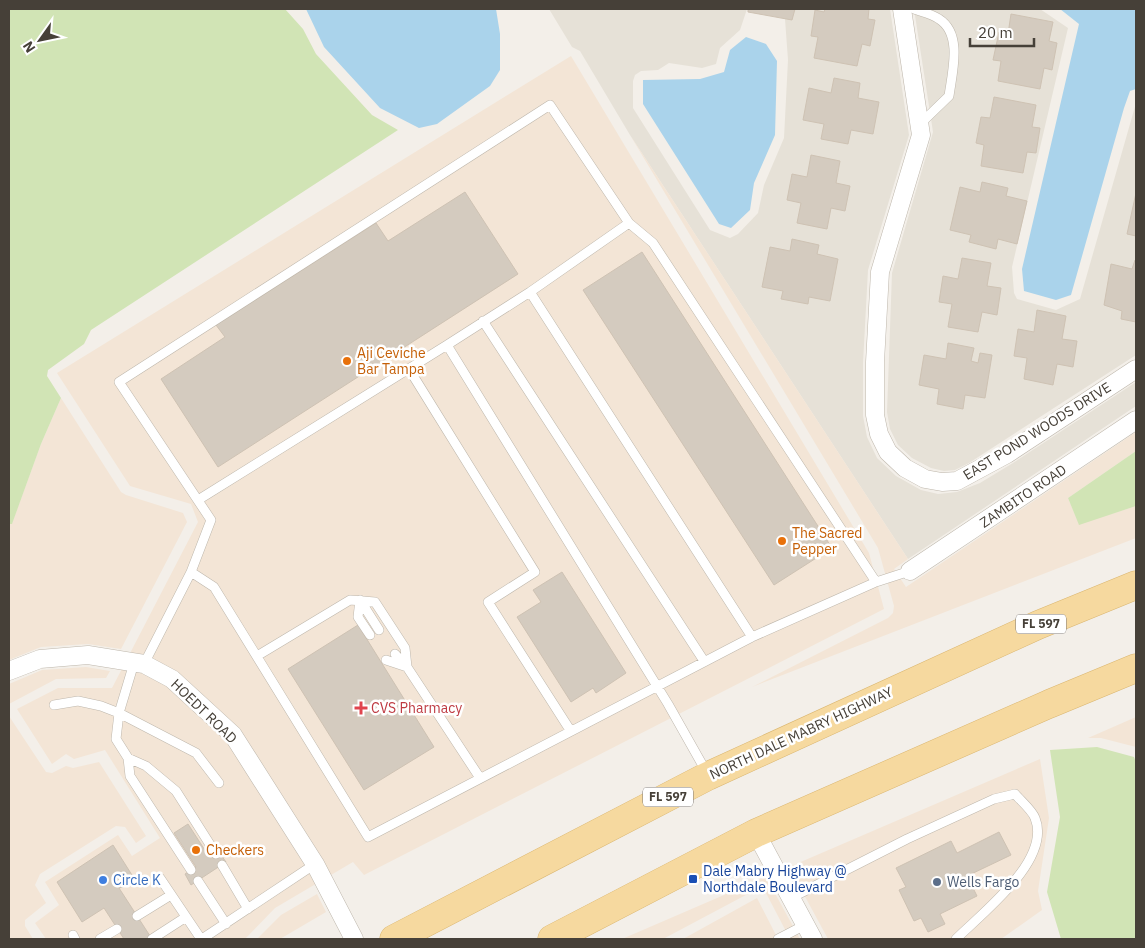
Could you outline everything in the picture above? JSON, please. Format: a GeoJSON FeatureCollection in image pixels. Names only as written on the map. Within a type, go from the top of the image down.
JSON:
{"type":"FeatureCollection","features":[{"type":"Feature","properties":{"kind":"main road","name":"NORTH DALE MABRY HIGHWAY"},"geometry":{"type":"LineString","coordinates":[[394,939],[708,776],[1038,625],[1136,585]]}},
{"type":"Feature","properties":{"kind":"main road"},"geometry":{"type":"LineString","coordinates":[[552,939],[756,833],[1048,704],[1136,668]]}},
{"type":"Feature","properties":{"kind":"street","name":"EAST POND WOODS DRIVE"},"geometry":{"type":"LineString","coordinates":[[902,9],[921,135],[880,272],[875,362],[875,415],[879,434],[888,452],[905,468],[926,478],[942,482],[957,481],[1007,454],[1136,369]]}},
{"type":"Feature","properties":{"kind":"street","name":"ZAMBITO ROAD"},"geometry":{"type":"LineString","coordinates":[[910,571],[1136,420]]}},
{"type":"Feature","properties":{"kind":"street","name":"HOEDT ROAD"},"geometry":{"type":"LineString","coordinates":[[9,672],[40,658],[88,655],[139,664],[172,679],[233,735],[315,864],[354,939]]}},
{"type":"Feature","properties":{"kind":"street"},"geometry":{"type":"LineString","coordinates":[[756,833],[809,932]]}},
{"type":"Feature","properties":{"kind":"lane"},"geometry":{"type":"LineString","coordinates":[[914,9],[940,19],[952,34],[954,59],[949,96],[920,124]]}},
{"type":"Feature","properties":{"kind":"lane"},"geometry":{"type":"LineString","coordinates":[[191,870],[130,776],[128,758],[116,739],[119,713],[139,664],[192,572],[211,520],[119,382],[550,105],[629,223],[652,242],[876,582]]}},
{"type":"Feature","properties":{"kind":"lane"},"geometry":{"type":"LineString","coordinates":[[198,500],[530,292],[629,223]]}},
{"type":"Feature","properties":{"kind":"lane"},"geometry":{"type":"LineString","coordinates":[[530,292],[752,637]]}},
{"type":"Feature","properties":{"kind":"lane"},"geometry":{"type":"LineString","coordinates":[[483,321],[704,661]]}},
{"type":"Feature","properties":{"kind":"lane"},"geometry":{"type":"LineString","coordinates":[[446,345],[657,685],[708,776]]}},
{"type":"Feature","properties":{"kind":"lane"},"geometry":{"type":"LineString","coordinates":[[409,368],[535,572],[488,602],[570,730]]}},
{"type":"Feature","properties":{"kind":"lane"},"geometry":{"type":"LineString","coordinates":[[192,572],[214,587],[368,837],[570,730],[752,637],[876,582],[910,571]]}},
{"type":"Feature","properties":{"kind":"lane"},"geometry":{"type":"LineString","coordinates":[[257,656],[350,600],[360,600],[375,602],[405,648],[407,667]]}},
{"type":"Feature","properties":{"kind":"lane"},"geometry":{"type":"LineString","coordinates":[[360,600],[379,630]]}},
{"type":"Feature","properties":{"kind":"lane"},"geometry":{"type":"LineString","coordinates":[[360,600],[358,617],[370,635]]}},
{"type":"Feature","properties":{"kind":"lane"},"geometry":{"type":"LineString","coordinates":[[395,654],[407,667],[480,778]]}},
{"type":"Feature","properties":{"kind":"lane"},"geometry":{"type":"LineString","coordinates":[[386,660],[407,667]]}},
{"type":"Feature","properties":{"kind":"lane"},"geometry":{"type":"LineString","coordinates":[[54,705],[78,701],[101,706],[119,713],[196,753],[219,783]]}},
{"type":"Feature","properties":{"kind":"lane"},"geometry":{"type":"LineString","coordinates":[[128,758],[146,766],[176,791],[216,854]]}},
{"type":"Feature","properties":{"kind":"lane"},"geometry":{"type":"LineString","coordinates":[[791,898],[916,835],[994,799],[1016,794],[1035,818],[1038,844],[1021,874],[956,939]]}},
{"type":"Feature","properties":{"kind":"lane"},"geometry":{"type":"LineString","coordinates":[[160,878],[202,939],[315,864]]}},
{"type":"Feature","properties":{"kind":"lane"},"geometry":{"type":"LineString","coordinates":[[222,865],[248,909]]}},
{"type":"Feature","properties":{"kind":"lane"},"geometry":{"type":"LineString","coordinates":[[198,881],[226,924]]}},
{"type":"Feature","properties":{"kind":"lane"},"geometry":{"type":"LineString","coordinates":[[137,916],[171,894]]}},
{"type":"Feature","properties":{"kind":"lane"},"geometry":{"type":"LineString","coordinates":[[152,939],[186,917]]}},
{"type":"Feature","properties":{"kind":"lane"},"geometry":{"type":"LineString","coordinates":[[100,939],[117,929]]}},
{"type":"Feature","properties":{"kind":"lane"},"geometry":{"type":"LineString","coordinates":[[778,939],[809,932]]}},
{"type":"Feature","properties":{"kind":"shaded area"},"geometry":{"type":"Polygon","coordinates":[[[549,9],[747,9],[740,30],[720,48],[716,64],[702,68],[669,63],[658,70],[641,71],[635,75],[633,81],[633,108],[710,230],[730,238],[738,234],[758,213],[764,185],[784,138],[788,60],[785,19],[772,9],[890,9],[909,135],[868,270],[863,363],[863,416],[867,437],[877,458],[896,476],[921,490],[938,494],[957,492],[980,483],[1013,463],[1136,382],[1136,406],[908,559],[630,135],[580,51],[572,47],[549,9]]]}},
{"type":"Feature","properties":{"kind":"shaded area"},"geometry":{"type":"Polygon","coordinates":[[[914,9],[1040,9],[1068,28],[1012,267],[1014,293],[1017,299],[1056,310],[1080,299],[1136,103],[1136,355],[969,463],[955,470],[944,471],[931,468],[912,458],[898,445],[890,429],[887,412],[892,273],[933,132],[914,9]]]}},
{"type":"Feature","properties":{"kind":"shaded area"},"geometry":{"type":"Polygon","coordinates":[[[571,56],[869,553],[884,609],[364,875],[353,862],[275,908],[245,939],[46,939],[35,923],[59,905],[45,882],[118,835],[132,856],[160,838],[105,750],[74,759],[66,754],[52,764],[17,709],[58,688],[112,688],[198,522],[191,504],[130,486],[57,373],[571,56]]]}},
{"type":"Feature","properties":{"kind":"shaded area"},"geometry":{"type":"Polygon","coordinates":[[[630,135],[908,559],[894,569],[906,587],[1136,432],[1136,451],[1068,498],[1079,524],[1136,506],[1136,538],[752,687],[888,618],[893,613],[894,606],[878,548],[630,135]]]}},
{"type":"Feature","properties":{"kind":"shaded area"},"geometry":{"type":"Polygon","coordinates":[[[61,398],[121,492],[183,513],[187,522],[121,649],[88,644],[41,647],[9,660],[9,524],[12,523],[41,444],[61,398]]]}},
{"type":"Feature","properties":{"kind":"shaded area"},"geometry":{"type":"Polygon","coordinates":[[[86,667],[110,671],[106,678],[56,679],[9,704],[9,684],[42,670],[86,667]]]}},
{"type":"Feature","properties":{"kind":"shaded area"},"geometry":{"type":"Polygon","coordinates":[[[9,716],[46,772],[52,773],[66,766],[73,768],[99,762],[146,836],[136,843],[125,827],[116,826],[40,874],[35,885],[46,903],[25,920],[25,926],[33,939],[9,939],[9,716]]]}},
{"type":"Feature","properties":{"kind":"shaded area"},"geometry":{"type":"Polygon","coordinates":[[[1136,717],[1136,747],[1101,738],[1088,738],[1136,717]]]}},
{"type":"Feature","properties":{"kind":"shaded area"},"geometry":{"type":"Polygon","coordinates":[[[1040,759],[1049,818],[1038,891],[1042,910],[1001,939],[828,939],[789,867],[1040,759]]]}},
{"type":"Feature","properties":{"kind":"shaded area"},"geometry":{"type":"Polygon","coordinates":[[[766,877],[800,939],[790,939],[766,893],[759,888],[663,939],[622,939],[766,877]]]}},
{"type":"Feature","properties":{"kind":"shaded area"},"geometry":{"type":"Polygon","coordinates":[[[317,894],[326,912],[280,939],[257,939],[281,915],[317,894]]]}},
{"type":"Feature","properties":{"kind":"shaded area"},"geometry":{"type":"Polygon","coordinates":[[[757,898],[778,939],[683,939],[757,898]]]}},
{"type":"Feature","properties":{"kind":"green space"},"geometry":{"type":"Polygon","coordinates":[[[9,9],[285,9],[303,29],[316,54],[372,115],[398,130],[91,330],[84,344],[48,370],[47,376],[61,398],[41,444],[12,524],[9,524],[9,9]]]}},
{"type":"Feature","properties":{"kind":"green space"},"geometry":{"type":"Polygon","coordinates":[[[1136,451],[1136,506],[1079,525],[1068,498],[1136,451]]]}},
{"type":"Feature","properties":{"kind":"green space"},"geometry":{"type":"Polygon","coordinates":[[[1097,747],[1134,757],[1136,762],[1136,939],[1061,939],[1047,892],[1060,817],[1050,750],[1097,747]]]}},
{"type":"Feature","properties":{"kind":"water"},"geometry":{"type":"Polygon","coordinates":[[[306,9],[496,9],[500,34],[500,70],[490,86],[437,124],[419,128],[380,108],[324,47],[306,9]]]}},
{"type":"Feature","properties":{"kind":"water"},"geometry":{"type":"Polygon","coordinates":[[[1060,9],[1136,9],[1136,89],[1130,91],[1124,108],[1071,295],[1056,300],[1024,291],[1022,269],[1079,24],[1060,9]]]}},
{"type":"Feature","properties":{"kind":"water"},"geometry":{"type":"Polygon","coordinates":[[[746,37],[766,44],[777,61],[775,135],[754,183],[750,210],[731,228],[719,224],[643,104],[643,80],[700,79],[724,72],[730,50],[746,37]]]}},
{"type":"Feature","properties":{"kind":"building"},"geometry":{"type":"Polygon","coordinates":[[[748,9],[795,9],[792,20],[748,12],[748,9]]]}},
{"type":"Feature","properties":{"kind":"building"},"geometry":{"type":"Polygon","coordinates":[[[825,9],[869,9],[868,19],[875,20],[870,46],[862,44],[857,66],[814,58],[818,37],[811,36],[815,10],[824,12],[825,9]]]}},
{"type":"Feature","properties":{"kind":"building"},"geometry":{"type":"Polygon","coordinates":[[[1011,14],[1053,22],[1049,41],[1057,43],[1052,70],[1044,68],[1040,89],[998,81],[1001,61],[993,60],[999,32],[1008,34],[1011,14]]]}},
{"type":"Feature","properties":{"kind":"building"},"geometry":{"type":"Polygon","coordinates":[[[834,78],[860,83],[858,98],[879,102],[873,134],[851,130],[848,144],[821,139],[824,124],[803,120],[809,88],[831,93],[834,78]]]}},
{"type":"Feature","properties":{"kind":"building"},"geometry":{"type":"Polygon","coordinates":[[[994,97],[1036,105],[1032,127],[1040,128],[1036,153],[1027,152],[1023,173],[981,166],[984,145],[976,143],[981,117],[990,118],[994,97]]]}},
{"type":"Feature","properties":{"kind":"building"},"geometry":{"type":"Polygon","coordinates":[[[811,155],[840,161],[836,183],[850,186],[845,211],[831,208],[827,229],[797,223],[801,203],[787,200],[792,174],[807,177],[811,155]]]}},
{"type":"Feature","properties":{"kind":"building"},"geometry":{"type":"Polygon","coordinates":[[[982,182],[1008,188],[1006,196],[1027,201],[1017,244],[998,239],[996,249],[969,242],[971,235],[950,230],[960,187],[980,192],[982,182]]]}},
{"type":"Feature","properties":{"kind":"building"},"geometry":{"type":"Polygon","coordinates":[[[465,192],[518,274],[218,467],[161,379],[225,337],[216,325],[376,223],[388,241],[465,192]]]}},
{"type":"Feature","properties":{"kind":"building"},"geometry":{"type":"Polygon","coordinates":[[[1136,193],[1136,236],[1127,234],[1136,193]]]}},
{"type":"Feature","properties":{"kind":"building"},"geometry":{"type":"Polygon","coordinates":[[[792,239],[819,245],[817,254],[838,259],[830,301],[809,297],[808,304],[781,299],[783,291],[762,287],[770,247],[790,251],[792,239]]]}},
{"type":"Feature","properties":{"kind":"building"},"geometry":{"type":"Polygon","coordinates":[[[642,252],[832,548],[774,585],[583,290],[642,252]]]}},
{"type":"Feature","properties":{"kind":"building"},"geometry":{"type":"Polygon","coordinates":[[[962,258],[991,263],[987,286],[1001,288],[997,315],[982,312],[978,332],[948,327],[952,304],[939,302],[943,276],[958,279],[962,258]]]}},
{"type":"Feature","properties":{"kind":"building"},"geometry":{"type":"Polygon","coordinates":[[[1135,260],[1136,322],[1121,319],[1122,311],[1104,305],[1111,264],[1132,269],[1135,260]]]}},
{"type":"Feature","properties":{"kind":"building"},"geometry":{"type":"Polygon","coordinates":[[[1037,310],[1066,316],[1062,339],[1077,341],[1073,367],[1057,364],[1053,385],[1024,379],[1027,358],[1014,356],[1018,329],[1034,332],[1037,310]]]}},
{"type":"Feature","properties":{"kind":"building"},"geometry":{"type":"Polygon","coordinates":[[[948,343],[974,348],[971,361],[978,363],[980,353],[992,355],[985,398],[965,395],[963,409],[937,404],[939,389],[919,385],[924,355],[946,359],[948,343]]]}},
{"type":"Feature","properties":{"kind":"building"},"geometry":{"type":"Polygon","coordinates":[[[562,572],[626,673],[596,693],[593,688],[571,702],[517,617],[541,602],[533,590],[562,572]]]}},
{"type":"Feature","properties":{"kind":"building","name":"CVS Pharmacy"},"geometry":{"type":"Polygon","coordinates":[[[358,625],[434,747],[364,790],[288,669],[358,625]]]}},
{"type":"Feature","properties":{"kind":"building"},"geometry":{"type":"Polygon","coordinates":[[[188,824],[210,858],[219,852],[226,862],[191,885],[185,874],[196,867],[174,833],[188,824]]]}},
{"type":"Feature","properties":{"kind":"building","name":"Wells Fargo"},"geometry":{"type":"Polygon","coordinates":[[[999,832],[1011,855],[967,876],[977,896],[940,914],[945,924],[928,932],[921,918],[914,921],[899,890],[906,887],[896,868],[951,841],[957,853],[999,832]]]}},
{"type":"Feature","properties":{"kind":"building"},"geometry":{"type":"Polygon","coordinates":[[[113,845],[137,883],[119,888],[152,939],[124,939],[104,908],[82,922],[57,882],[113,845]]]}},
{"type":"Feature","properties":{"kind":"place","name":"Aji Ceviche Bar Tampa"},"geometry":{"type":"Point","coordinates":[347,361]}},
{"type":"Feature","properties":{"kind":"place","name":"The Sacred Pepper"},"geometry":{"type":"Point","coordinates":[782,541]}},
{"type":"Feature","properties":{"kind":"place","name":"CVS Pharmacy"},"geometry":{"type":"Point","coordinates":[361,708]}},
{"type":"Feature","properties":{"kind":"place","name":"Checkers"},"geometry":{"type":"Point","coordinates":[196,850]}},
{"type":"Feature","properties":{"kind":"place","name":"Dale Mabry Highway @ Northdale Boulevard"},"geometry":{"type":"Point","coordinates":[693,879]}},
{"type":"Feature","properties":{"kind":"place","name":"Circle K"},"geometry":{"type":"Point","coordinates":[103,880]}},
{"type":"Feature","properties":{"kind":"place","name":"Wells Fargo"},"geometry":{"type":"Point","coordinates":[937,882]}}]}
